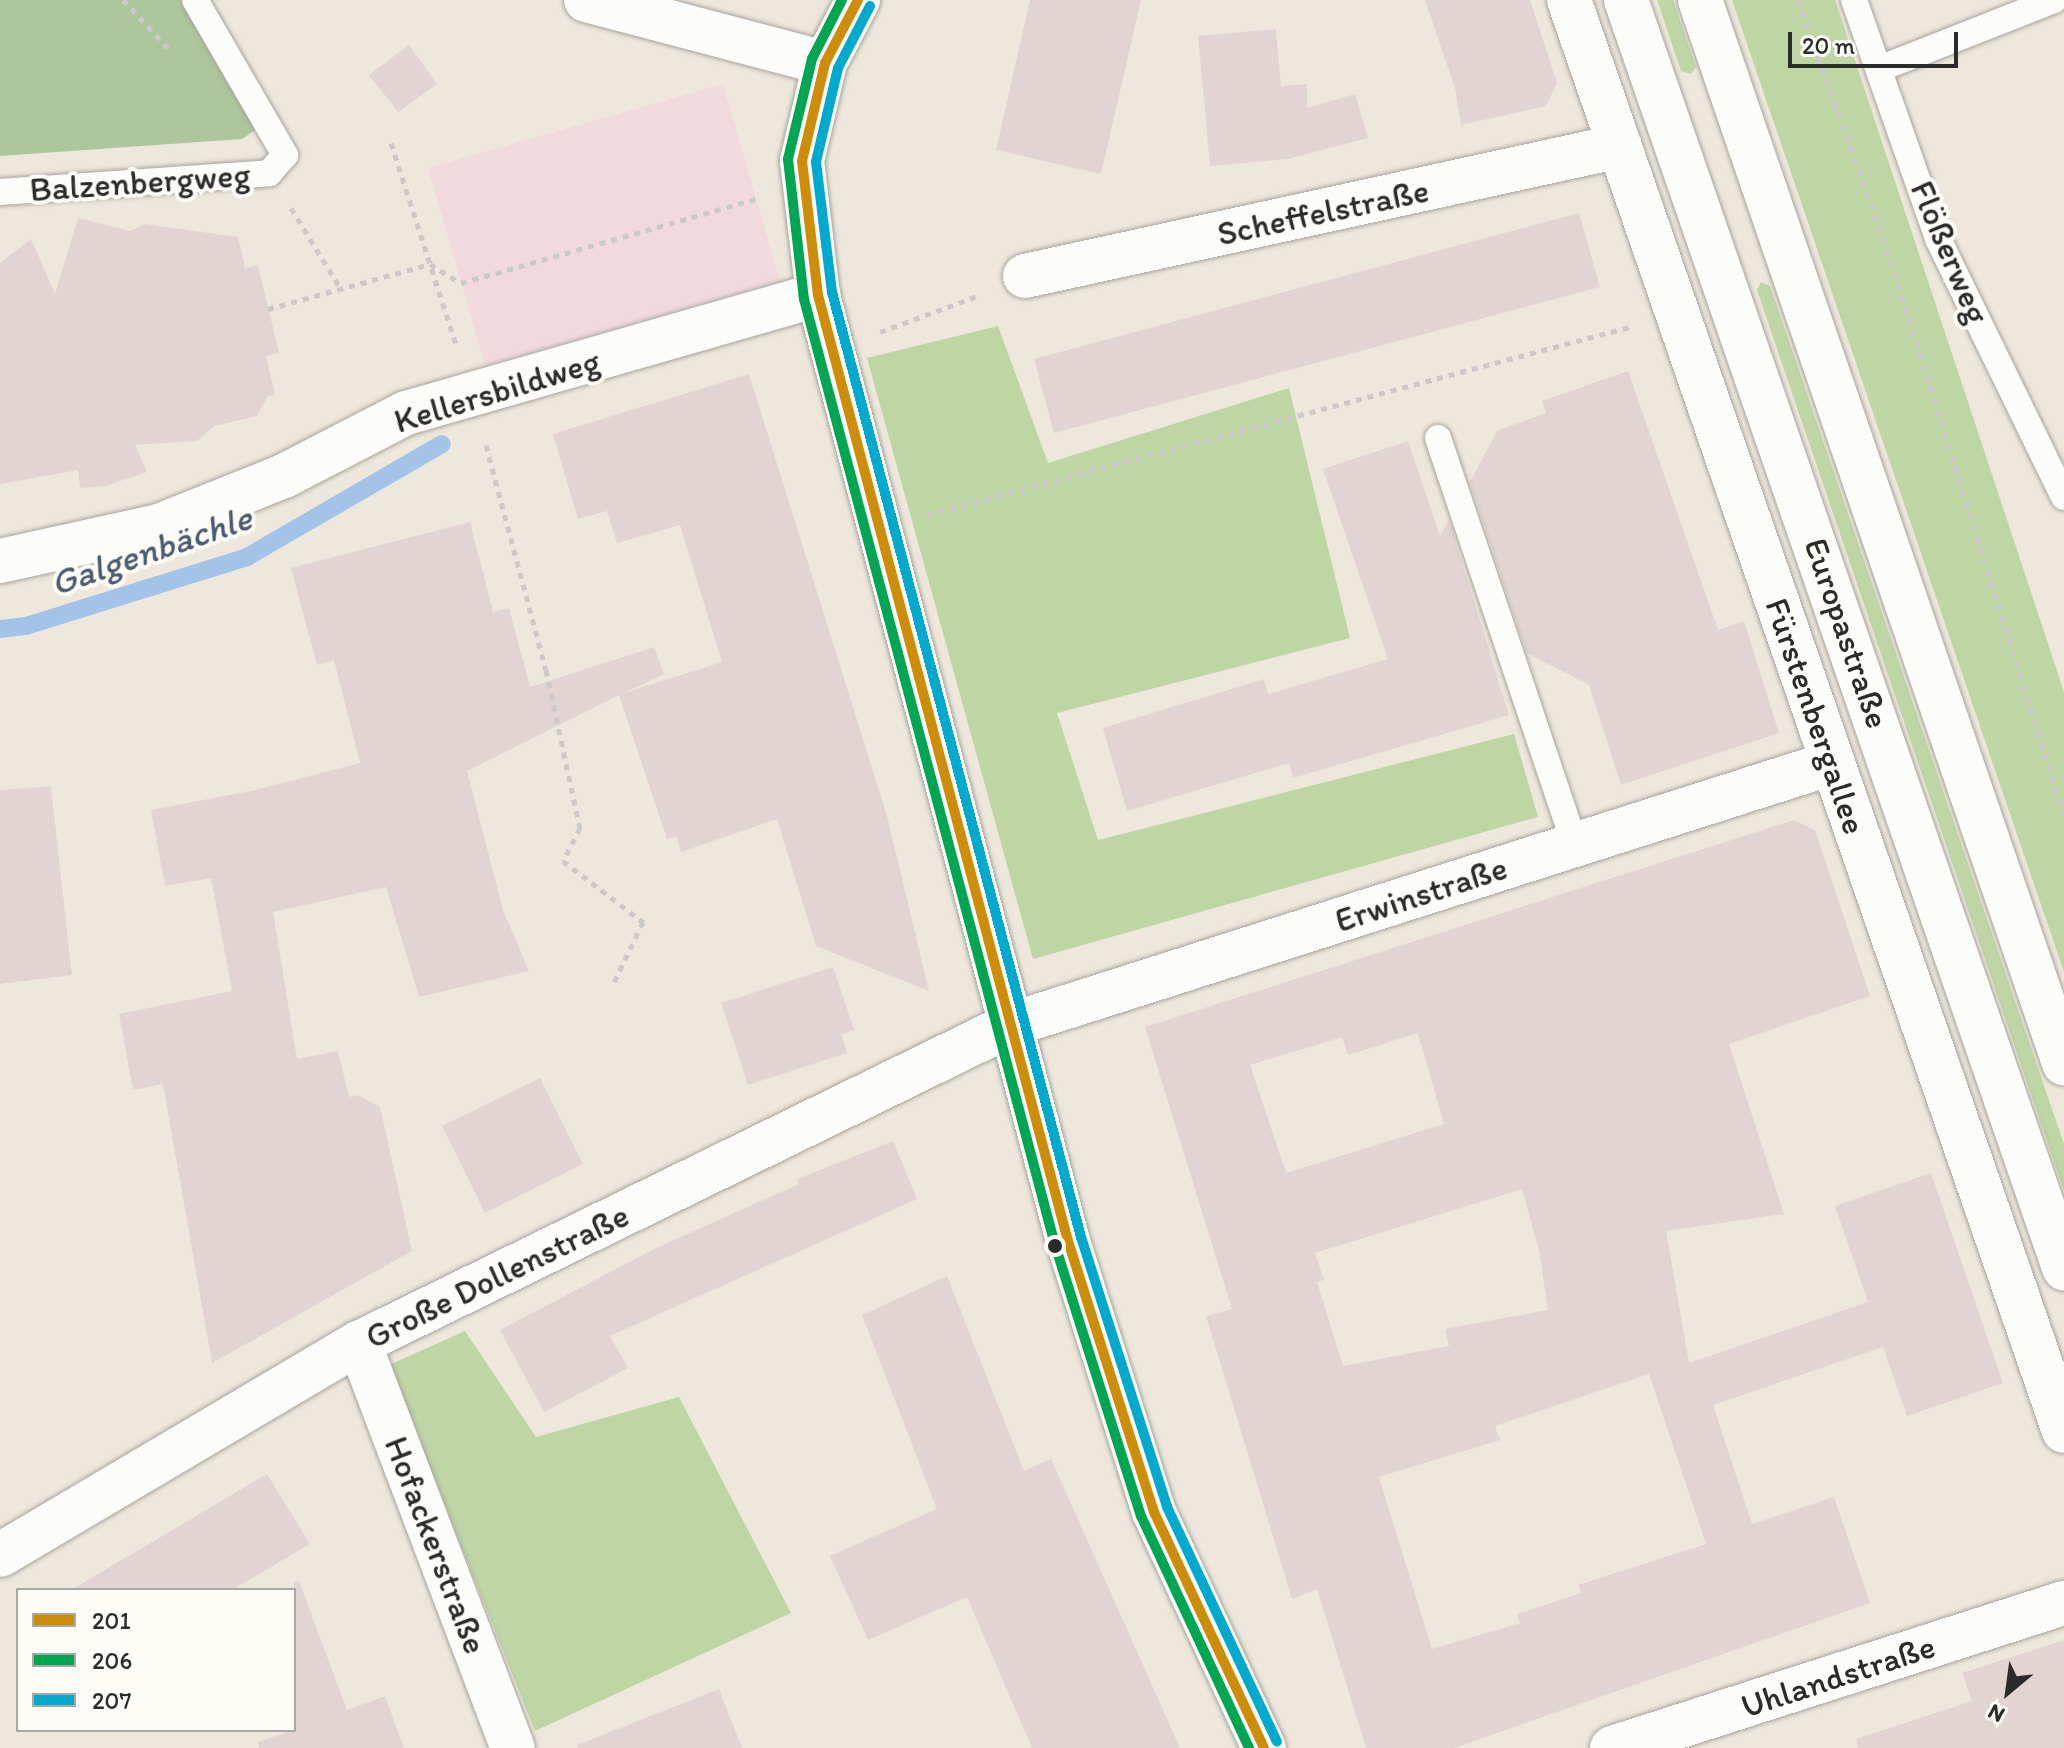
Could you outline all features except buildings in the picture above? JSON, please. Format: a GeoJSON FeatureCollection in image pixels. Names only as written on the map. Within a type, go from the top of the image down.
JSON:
{"type":"FeatureCollection","features":[{"type":"Feature","properties":{"kind":"street"},"geometry":{"type":"LineString","coordinates":[[586,0],[825,63]]}},
{"type":"Feature","properties":{"kind":"street"},"geometry":{"type":"LineString","coordinates":[[858,0],[825,63],[802,161],[818,295],[876,528],[1068,1241],[1154,1512],[1264,1748]]}},
{"type":"Feature","properties":{"kind":"street","name":"Fürstenbergallee"},"geometry":{"type":"LineString","coordinates":[[1569,0],[2064,1431]]}},
{"type":"Feature","properties":{"kind":"street","name":"Europastraße"},"geometry":{"type":"LineString","coordinates":[[1626,0],[2064,1268]]}},
{"type":"Feature","properties":{"kind":"street","name":"Europastraße"},"geometry":{"type":"LineString","coordinates":[[1700,0],[2064,1063]]}},
{"type":"Feature","properties":{"kind":"street","name":"Scheffelstraße"},"geometry":{"type":"LineString","coordinates":[[1025,276],[1620,146]]}},
{"type":"Feature","properties":{"kind":"street","name":"Kellersbildweg"},"geometry":{"type":"LineString","coordinates":[[0,561],[159,526],[284,476],[406,413],[818,295]]}},
{"type":"Feature","properties":{"kind":"street","name":"Erwinstraße"},"geometry":{"type":"LineString","coordinates":[[1010,1025],[1832,763]]}},
{"type":"Feature","properties":{"kind":"street","name":"Große Dollenstraße"},"geometry":{"type":"LineString","coordinates":[[0,1555],[359,1343],[1010,1025]]}},
{"type":"Feature","properties":{"kind":"street","name":"Hofackerstraße"},"geometry":{"type":"LineString","coordinates":[[359,1343],[513,1748]]}},
{"type":"Feature","properties":{"kind":"street","name":"Uhlandstraße"},"geometry":{"type":"LineString","coordinates":[[1612,1748],[2064,1603]]}},
{"type":"Feature","properties":{"kind":"lane","name":"Balzenbergweg"},"geometry":{"type":"LineString","coordinates":[[0,192],[269,173],[285,155],[195,0]]}},
{"type":"Feature","properties":{"kind":"lane","name":"Flößerweg"},"geometry":{"type":"LineString","coordinates":[[1854,0],[1938,239],[2064,497]]}},
{"type":"Feature","properties":{"kind":"lane"},"geometry":{"type":"LineString","coordinates":[[1879,69],[2054,0]]}},
{"type":"Feature","properties":{"kind":"lane"},"geometry":{"type":"LineString","coordinates":[[1438,438],[1575,845]]}},
{"type":"Feature","properties":{"kind":"path"},"geometry":{"type":"LineString","coordinates":[[1798,0],[1891,261],[2064,815]]}},
{"type":"Feature","properties":{"kind":"path"},"geometry":{"type":"LineString","coordinates":[[391,143],[473,396],[546,670],[580,828],[563,861],[643,922],[612,986]]}},
{"type":"Feature","properties":{"kind":"path"},"geometry":{"type":"LineString","coordinates":[[268,309],[342,291],[430,264],[461,283],[756,199],[802,161]]}},
{"type":"Feature","properties":{"kind":"path"},"geometry":{"type":"LineString","coordinates":[[269,173],[342,291]]}},
{"type":"Feature","properties":{"kind":"path"},"geometry":{"type":"LineString","coordinates":[[831,350],[1025,276]]}},
{"type":"Feature","properties":{"kind":"path"},"geometry":{"type":"LineString","coordinates":[[876,528],[1677,314]]}},
{"type":"Feature","properties":{"kind":"shaded area"},"geometry":{"type":"Polygon","coordinates":[[[723,84],[780,281],[485,366],[428,168],[723,84]]]}},
{"type":"Feature","properties":{"kind":"green space"},"geometry":{"type":"Polygon","coordinates":[[[0,0],[190,0],[274,117],[242,139],[0,156],[0,0]]]}},
{"type":"Feature","properties":{"kind":"green space"},"geometry":{"type":"Polygon","coordinates":[[[1657,0],[1673,0],[1696,67],[1691,74],[1681,71],[1657,0]]]}},
{"type":"Feature","properties":{"kind":"green space"},"geometry":{"type":"Polygon","coordinates":[[[1732,0],[1835,0],[2064,692],[2064,972],[1732,0]]]}},
{"type":"Feature","properties":{"kind":"green space"},"geometry":{"type":"Polygon","coordinates":[[[1761,282],[1770,286],[2064,1144],[2064,1191],[1757,290],[1761,282]]]}},
{"type":"Feature","properties":{"kind":"green space"},"geometry":{"type":"Polygon","coordinates":[[[998,326],[1048,463],[1289,388],[1350,638],[1057,713],[1098,840],[1514,734],[1538,817],[1033,959],[867,358],[998,326]]]}},
{"type":"Feature","properties":{"kind":"green space"},"geometry":{"type":"Polygon","coordinates":[[[465,1331],[536,1437],[679,1397],[791,1613],[535,1731],[389,1365],[465,1331]]]}},
{"type":"Feature","properties":{"kind":"waterway","name":"Galgenbächle"},"geometry":{"type":"LineString","coordinates":[[0,629],[26,626],[247,557],[442,444]]}},
{"type":"Feature","properties":{"kind":"transit line","name":"206"},"geometry":{"type":"LineString","coordinates":[[842,0],[812,59],[788,159],[804,299],[1055,1245],[1141,1516],[1249,1748]]}},
{"type":"Feature","properties":{"kind":"transit line","name":"201"},"geometry":{"type":"LineString","coordinates":[[858,0],[825,63],[802,161],[818,295],[1068,1241],[1154,1512],[1264,1748]]}},
{"type":"Feature","properties":{"kind":"transit line","name":"207"},"geometry":{"type":"LineString","coordinates":[[870,6],[838,68],[816,162],[832,292],[1081,1237],[1167,1507],[1277,1742]]}}]}
